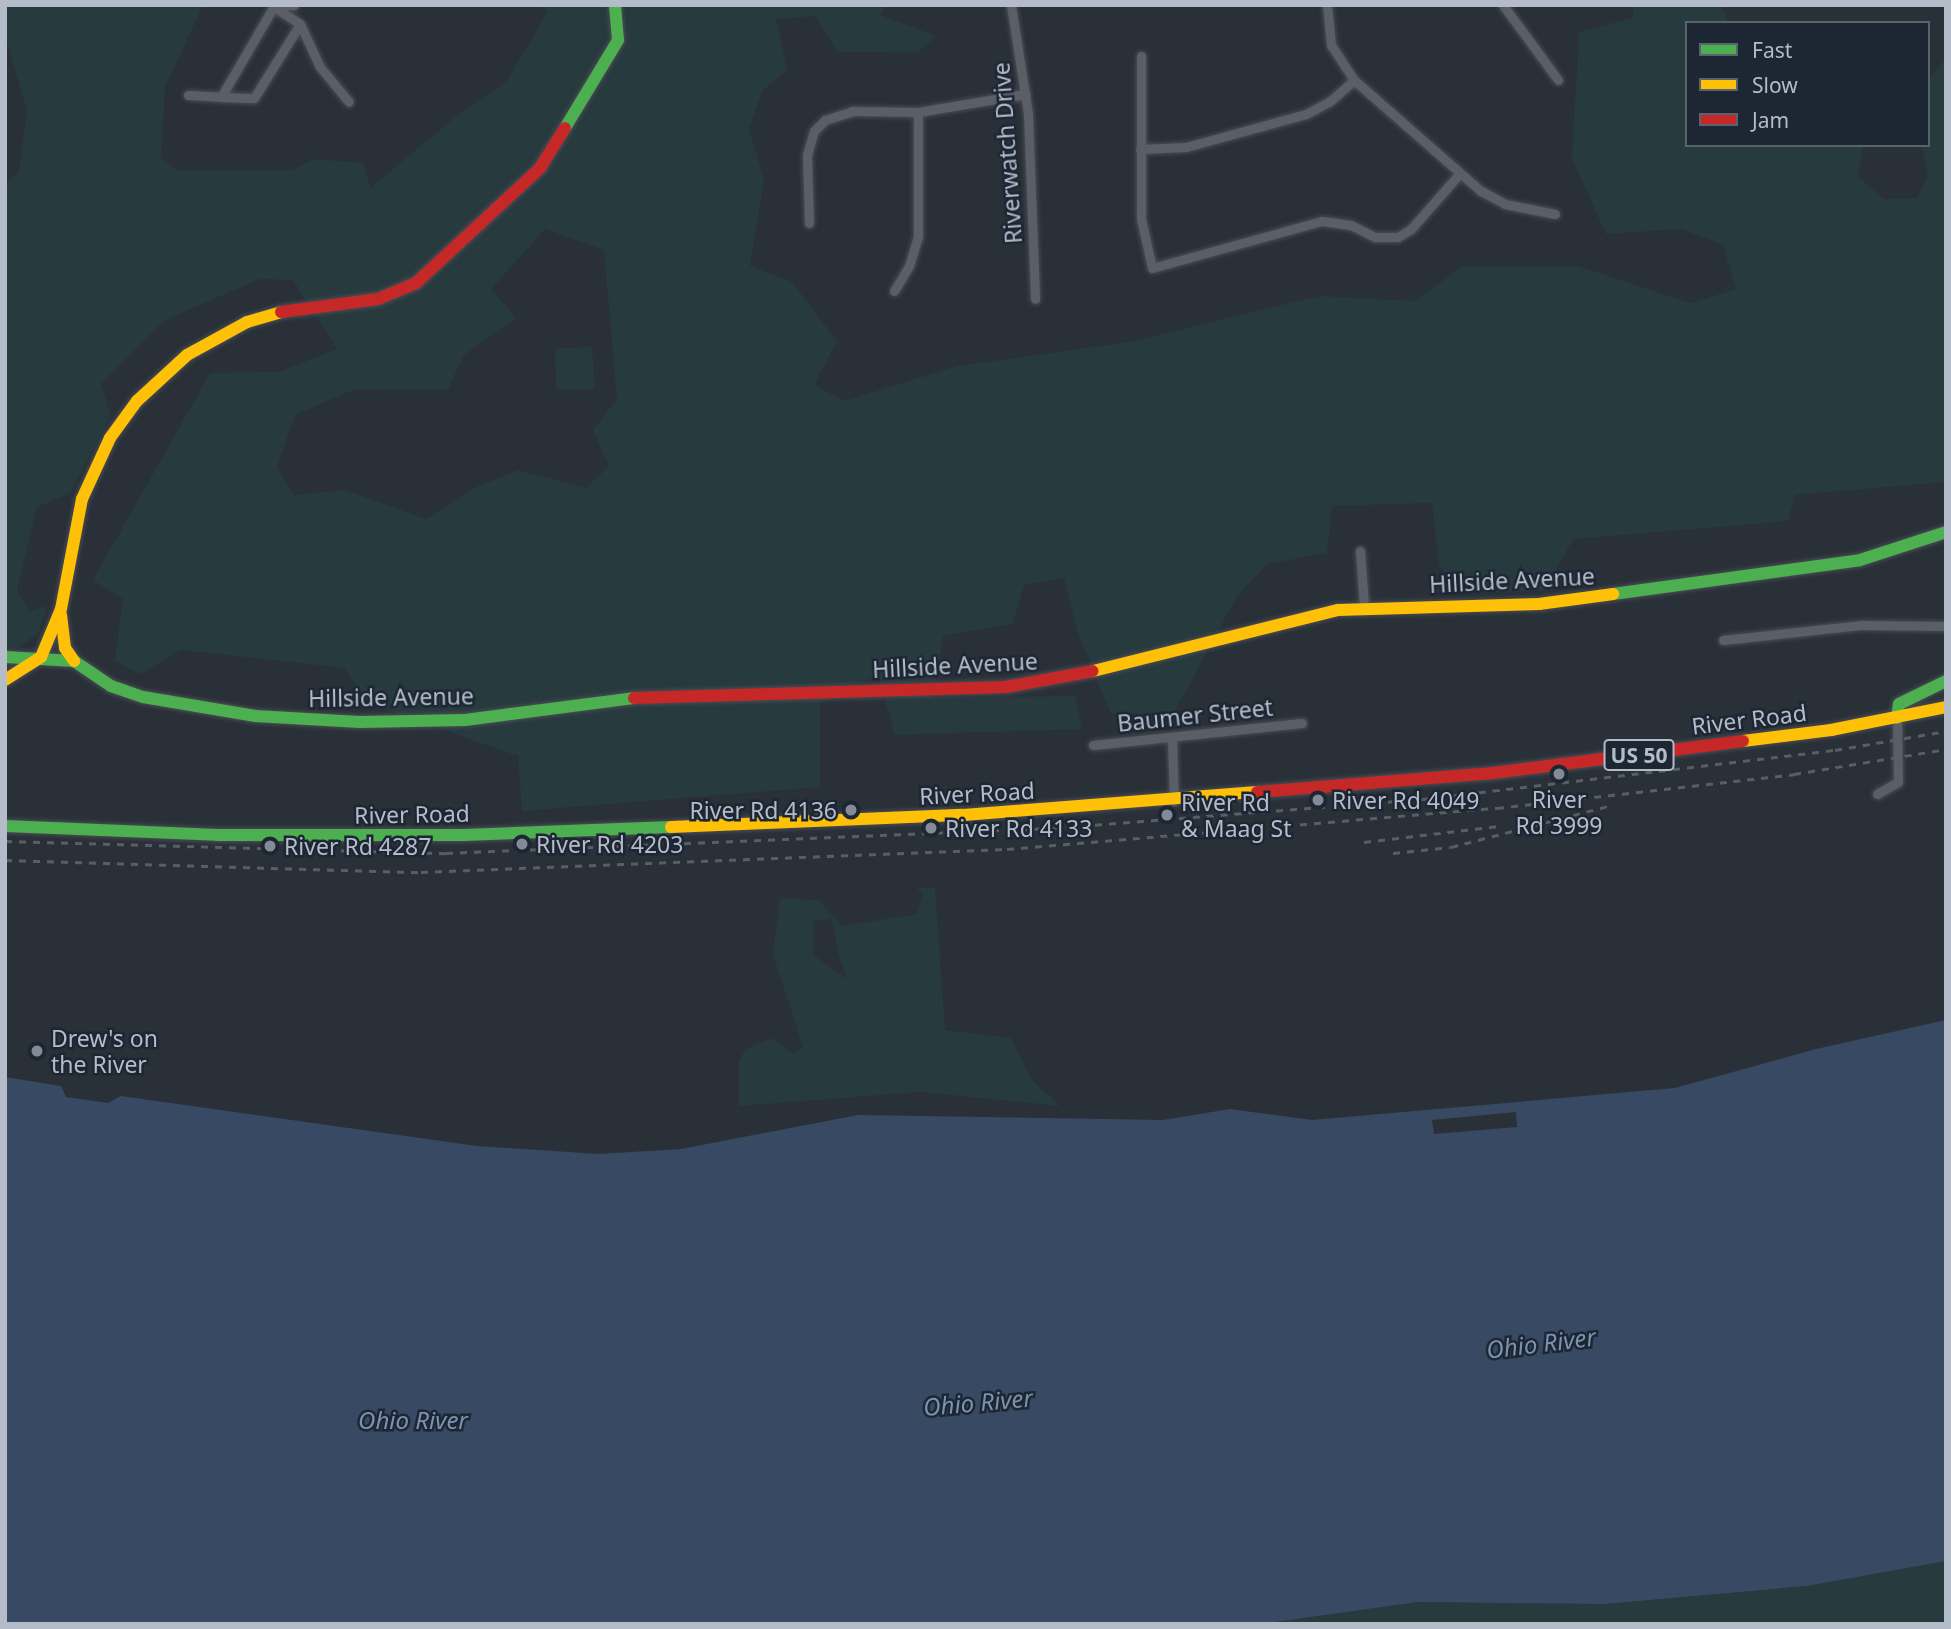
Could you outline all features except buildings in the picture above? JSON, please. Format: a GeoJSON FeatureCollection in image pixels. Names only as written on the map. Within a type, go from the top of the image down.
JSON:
{"type":"FeatureCollection","features":[{"type":"Feature","properties":{"kind":"street"},"geometry":{"type":"LineString","coordinates":[[273,6],[294,5]]}},
{"type":"Feature","properties":{"kind":"street"},"geometry":{"type":"LineString","coordinates":[[74,661],[61,636],[61,609],[74,527],[90,478],[110,438],[145,393],[187,355],[247,322],[301,306],[378,299],[416,283],[540,168],[618,40],[615,5]]}},
{"type":"Feature","properties":{"kind":"street","name":"Riverwatch Drive"},"geometry":{"type":"LineString","coordinates":[[1011,5],[1025,94],[1035,299]]}},
{"type":"Feature","properties":{"kind":"street"},"geometry":{"type":"LineString","coordinates":[[1326,5],[1331,45],[1354,80],[1460,173],[1505,204],[1555,214]]}},
{"type":"Feature","properties":{"kind":"street"},"geometry":{"type":"LineString","coordinates":[[1503,5],[1558,80]]}},
{"type":"Feature","properties":{"kind":"street"},"geometry":{"type":"LineString","coordinates":[[273,6],[300,24],[320,67],[349,102]]}},
{"type":"Feature","properties":{"kind":"street"},"geometry":{"type":"LineString","coordinates":[[221,97],[273,6]]}},
{"type":"Feature","properties":{"kind":"street"},"geometry":{"type":"LineString","coordinates":[[188,95],[254,98],[300,24]]}},
{"type":"Feature","properties":{"kind":"street"},"geometry":{"type":"LineString","coordinates":[[1141,55],[1141,219],[1152,268],[1322,221],[1340,222],[1375,237],[1398,237],[1411,229],[1460,173]]}},
{"type":"Feature","properties":{"kind":"street"},"geometry":{"type":"LineString","coordinates":[[1140,149],[1185,147],[1306,114],[1335,98],[1354,80]]}},
{"type":"Feature","properties":{"kind":"street"},"geometry":{"type":"LineString","coordinates":[[809,223],[807,155],[819,125],[852,111],[919,112],[1025,94]]}},
{"type":"Feature","properties":{"kind":"street"},"geometry":{"type":"LineString","coordinates":[[894,291],[909,266],[918,237],[919,112]]}},
{"type":"Feature","properties":{"kind":"street","name":"Hillside Avenue"},"geometry":{"type":"LineString","coordinates":[[5,660],[41,657],[74,661],[125,692],[255,716],[360,722],[465,720],[648,696],[1028,685],[1364,606],[1539,604],[1849,562],[1946,532]]}},
{"type":"Feature","properties":{"kind":"street"},"geometry":{"type":"LineString","coordinates":[[1360,551],[1364,606]]}},
{"type":"Feature","properties":{"kind":"street"},"geometry":{"type":"LineString","coordinates":[[5,660],[7,679],[41,657],[61,609]]}},
{"type":"Feature","properties":{"kind":"street"},"geometry":{"type":"LineString","coordinates":[[1723,640],[1862,625],[1946,626]]}},
{"type":"Feature","properties":{"kind":"street"},"geometry":{"type":"LineString","coordinates":[[1877,794],[1898,782],[1899,704],[1946,681]]}},
{"type":"Feature","properties":{"kind":"street","name":"River Road"},"geometry":{"type":"LineString","coordinates":[[9,824],[217,835],[464,835],[963,815],[1174,802],[1493,773],[1897,718],[1946,708]]}},
{"type":"Feature","properties":{"kind":"street","name":"Baumer Street"},"geometry":{"type":"LineString","coordinates":[[1093,745],[1172,739],[1303,723]]}},
{"type":"Feature","properties":{"kind":"street"},"geometry":{"type":"LineString","coordinates":[[1172,739],[1174,802]]}},
{"type":"Feature","properties":{"kind":"green space"},"geometry":{"type":"Polygon","coordinates":[[[5,5],[203,5],[165,87],[161,157],[176,170],[292,170],[315,159],[364,163],[370,188],[460,113],[507,81],[548,12],[540,5],[886,5],[880,15],[936,36],[917,53],[837,52],[816,16],[776,19],[787,69],[762,92],[749,129],[764,180],[750,266],[792,282],[837,341],[814,385],[844,401],[957,366],[1129,342],[1320,296],[1414,301],[1463,266],[1577,266],[1691,303],[1736,289],[1723,245],[1682,229],[1606,234],[1572,158],[1579,32],[1632,18],[1634,5],[1722,5],[1728,21],[1685,21],[1685,147],[1864,147],[1857,176],[1884,199],[1917,198],[1928,175],[1921,147],[1930,147],[1930,78],[1946,58],[1946,482],[1795,495],[1788,521],[1573,539],[1544,591],[1458,594],[1439,564],[1432,503],[1332,506],[1327,553],[1267,564],[1237,596],[1174,713],[1111,714],[1077,630],[1064,578],[1024,585],[1013,624],[943,636],[933,698],[1075,696],[1082,729],[895,735],[878,675],[820,703],[820,787],[522,811],[518,756],[369,703],[344,668],[181,650],[140,674],[115,661],[123,599],[93,580],[210,373],[279,372],[337,349],[293,280],[260,279],[163,321],[101,383],[111,416],[70,493],[37,507],[17,590],[29,611],[47,606],[39,632],[19,647],[5,647],[5,184],[19,172],[27,110],[5,37],[5,5]],[[545,229],[491,289],[516,318],[463,356],[448,390],[355,389],[295,415],[277,467],[294,495],[345,490],[426,519],[472,489],[518,470],[586,488],[609,466],[593,430],[617,399],[604,250],[545,229]]]}},
{"type":"Feature","properties":{"kind":"green space"},"geometry":{"type":"Polygon","coordinates":[[[592,347],[595,389],[556,390],[555,348],[592,347]]]}},
{"type":"Feature","properties":{"kind":"green space"},"geometry":{"type":"Polygon","coordinates":[[[917,888],[935,888],[945,1030],[1011,1038],[1031,1079],[1060,1106],[920,1092],[739,1106],[739,1060],[746,1049],[772,1038],[793,1054],[803,1048],[773,954],[780,898],[819,900],[842,926],[917,914],[923,895],[917,888]],[[832,919],[814,920],[813,955],[847,979],[838,953],[832,919]]]}},
{"type":"Feature","properties":{"kind":"green space"},"geometry":{"type":"Polygon","coordinates":[[[1946,1561],[1946,1624],[1262,1624],[1418,1602],[1605,1604],[1807,1586],[1946,1561]]]}},
{"type":"Feature","properties":{"kind":"water","name":"Ohio River"},"geometry":{"type":"Polygon","coordinates":[[[1946,1020],[1946,1561],[1807,1586],[1605,1604],[1418,1602],[1262,1624],[5,1624],[5,1077],[61,1086],[66,1097],[108,1103],[121,1096],[477,1146],[599,1154],[681,1149],[858,1115],[1163,1120],[1230,1109],[1312,1120],[1675,1088],[1816,1049],[1946,1020]]]}},
{"type":"Feature","properties":{"kind":"pier"},"geometry":{"type":"Polygon","coordinates":[[[1516,1112],[1517,1127],[1434,1134],[1432,1120],[1516,1112]]]}},
{"type":"Feature","properties":{"kind":"railway"},"geometry":{"type":"LineString","coordinates":[[5,841],[446,853],[1053,828],[1423,799],[1835,750],[1946,731]]}},
{"type":"Feature","properties":{"kind":"railway"},"geometry":{"type":"LineString","coordinates":[[5,860],[421,872],[1007,849],[1497,808],[1794,774],[1946,749]]}},
{"type":"Feature","properties":{"kind":"railway"},"geometry":{"type":"LineString","coordinates":[[1393,853],[1451,847],[1608,806]]}},
{"type":"Feature","properties":{"kind":"railway"},"geometry":{"type":"LineString","coordinates":[[1364,842],[1499,826]]}},
{"type":"Feature","properties":{"kind":"traffic: fast"},"geometry":{"type":"LineString","coordinates":[[565,128],[618,40],[615,5]]}},
{"type":"Feature","properties":{"kind":"traffic: fast"},"geometry":{"type":"LineString","coordinates":[[1613,594],[1860,560],[1946,532]]}},
{"type":"Feature","properties":{"kind":"traffic: fast"},"geometry":{"type":"LineString","coordinates":[[5,657],[74,661],[111,686],[143,697],[255,716],[360,722],[465,720],[634,698]]}},
{"type":"Feature","properties":{"kind":"traffic: fast"},"geometry":{"type":"LineString","coordinates":[[1897,718],[1899,704],[1946,681]]}},
{"type":"Feature","properties":{"kind":"traffic: fast"},"geometry":{"type":"LineString","coordinates":[[5,826],[217,835],[464,835],[671,827]]}},
{"type":"Feature","properties":{"kind":"traffic: slow"},"geometry":{"type":"LineString","coordinates":[[5,680],[41,657],[61,609],[82,499],[110,438],[137,401],[187,355],[247,322],[281,312]]}},
{"type":"Feature","properties":{"kind":"traffic: slow"},"geometry":{"type":"LineString","coordinates":[[1093,671],[1338,610],[1539,604],[1613,594]]}},
{"type":"Feature","properties":{"kind":"traffic: slow"},"geometry":{"type":"LineString","coordinates":[[61,615],[65,648],[74,661]]}},
{"type":"Feature","properties":{"kind":"traffic: slow"},"geometry":{"type":"LineString","coordinates":[[1743,741],[1831,730],[1946,707]]}},
{"type":"Feature","properties":{"kind":"traffic: slow"},"geometry":{"type":"LineString","coordinates":[[671,827],[963,815],[1257,792]]}},
{"type":"Feature","properties":{"kind":"traffic: jam"},"geometry":{"type":"LineString","coordinates":[[281,312],[378,299],[416,283],[540,168],[565,128]]}},
{"type":"Feature","properties":{"kind":"traffic: jam"},"geometry":{"type":"LineString","coordinates":[[634,698],[1006,687],[1093,671]]}},
{"type":"Feature","properties":{"kind":"traffic: jam"},"geometry":{"type":"LineString","coordinates":[[1257,792],[1493,773],[1743,741]]}},
{"type":"Feature","properties":{"kind":"place","name":"River Rd 3999"},"geometry":{"type":"Point","coordinates":[1559,774]}},
{"type":"Feature","properties":{"kind":"place","name":"River Rd 4049"},"geometry":{"type":"Point","coordinates":[1318,800]}},
{"type":"Feature","properties":{"kind":"place","name":"River Rd 4136"},"geometry":{"type":"Point","coordinates":[851,810]}},
{"type":"Feature","properties":{"kind":"place","name":"River Rd & Maag St"},"geometry":{"type":"Point","coordinates":[1167,815]}},
{"type":"Feature","properties":{"kind":"place","name":"River Rd 4133"},"geometry":{"type":"Point","coordinates":[931,828]}},
{"type":"Feature","properties":{"kind":"place","name":"River Rd 4203"},"geometry":{"type":"Point","coordinates":[522,844]}},
{"type":"Feature","properties":{"kind":"place","name":"River Rd 4287"},"geometry":{"type":"Point","coordinates":[270,846]}},
{"type":"Feature","properties":{"kind":"place","name":"Drew's on the River"},"geometry":{"type":"Point","coordinates":[37,1051]}}]}
